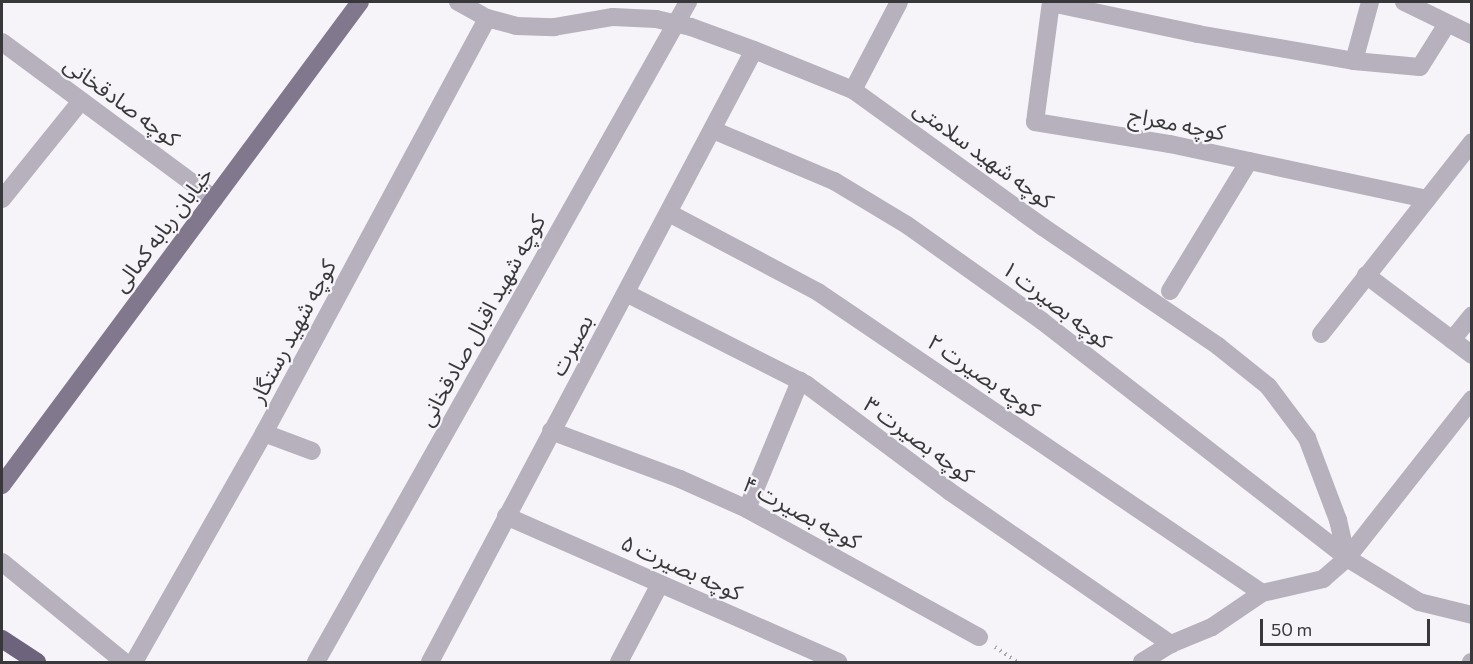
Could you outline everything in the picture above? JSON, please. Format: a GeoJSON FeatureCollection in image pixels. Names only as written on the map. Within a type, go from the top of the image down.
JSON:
{"type":"FeatureCollection","features":[{"type":"Feature","properties":{"kind":"highway"},"geometry":{"type":"LineString","coordinates":[[2,639],[37,663]]}},
{"type":"Feature","properties":{"kind":"main road","name":"خیابان ربابه کمالی"},"geometry":{"type":"LineString","coordinates":[[2,485],[360,2]]}},
{"type":"Feature","properties":{"kind":"street","name":"کوچه شهید سلامتی"},"geometry":{"type":"LineString","coordinates":[[458,2],[487,18],[516,26],[554,27],[613,17],[656,19],[754,50],[853,90],[1043,226],[1218,346],[1268,386],[1307,438],[1338,520],[1347,558]]}},
{"type":"Feature","properties":{"kind":"street","name":"کوچه شهید اقبال صادقخانی"},"geometry":{"type":"LineString","coordinates":[[316,663],[688,2]]}},
{"type":"Feature","properties":{"kind":"street"},"geometry":{"type":"LineString","coordinates":[[853,90],[898,2]]}},
{"type":"Feature","properties":{"kind":"street"},"geometry":{"type":"LineString","coordinates":[[1051,2],[1197,34],[1354,61],[1420,67],[1447,24]]}},
{"type":"Feature","properties":{"kind":"street","name":"کوچه معراج"},"geometry":{"type":"LineString","coordinates":[[1051,2],[1035,122],[1170,144],[1427,199]]}},
{"type":"Feature","properties":{"kind":"street"},"geometry":{"type":"LineString","coordinates":[[1354,61],[1370,2]]}},
{"type":"Feature","properties":{"kind":"street"},"geometry":{"type":"LineString","coordinates":[[1404,2],[1472,34]]}},
{"type":"Feature","properties":{"kind":"street","name":"کوچه شهید رستگار"},"geometry":{"type":"LineString","coordinates":[[134,663],[264,434],[487,18]]}},
{"type":"Feature","properties":{"kind":"street","name":"کوچه صادقخانی"},"geometry":{"type":"LineString","coordinates":[[2,42],[214,199]]}},
{"type":"Feature","properties":{"kind":"street","name":"بصیرت"},"geometry":{"type":"LineString","coordinates":[[430,663],[754,50]]}},
{"type":"Feature","properties":{"kind":"street"},"geometry":{"type":"LineString","coordinates":[[2,200],[81,101]]}},
{"type":"Feature","properties":{"kind":"street","name":"کوچه بصیرت ۱"},"geometry":{"type":"LineString","coordinates":[[713,130],[834,181],[907,225],[1042,321],[1347,558],[1419,602],[1472,615]]}},
{"type":"Feature","properties":{"kind":"street"},"geometry":{"type":"LineString","coordinates":[[1321,334],[1472,142]]}},
{"type":"Feature","properties":{"kind":"street"},"geometry":{"type":"LineString","coordinates":[[1170,291],[1249,161]]}},
{"type":"Feature","properties":{"kind":"street","name":"کوچه بصیرت ۲"},"geometry":{"type":"LineString","coordinates":[[669,213],[818,292],[1262,593]]}},
{"type":"Feature","properties":{"kind":"street"},"geometry":{"type":"LineString","coordinates":[[1366,275],[1472,355]]}},
{"type":"Feature","properties":{"kind":"street","name":"کوچه بصیرت ۳"},"geometry":{"type":"LineString","coordinates":[[626,293],[800,381],[949,491],[1171,644]]}},
{"type":"Feature","properties":{"kind":"street"},"geometry":{"type":"LineString","coordinates":[[1452,340],[1472,315]]}},
{"type":"Feature","properties":{"kind":"street"},"geometry":{"type":"LineString","coordinates":[[747,509],[800,381]]}},
{"type":"Feature","properties":{"kind":"street"},"geometry":{"type":"LineString","coordinates":[[1142,663],[1171,644],[1212,627],[1262,593],[1323,579],[1347,558],[1472,399]]}},
{"type":"Feature","properties":{"kind":"street","name":"کوچه بصیرت ۴"},"geometry":{"type":"LineString","coordinates":[[551,431],[680,479],[747,509],[979,637]]}},
{"type":"Feature","properties":{"kind":"street"},"geometry":{"type":"LineString","coordinates":[[264,434],[312,451]]}},
{"type":"Feature","properties":{"kind":"street","name":"کوچه بصیرت ۵"},"geometry":{"type":"LineString","coordinates":[[506,516],[838,663]]}},
{"type":"Feature","properties":{"kind":"street"},"geometry":{"type":"LineString","coordinates":[[2,562],[124,663]]}},
{"type":"Feature","properties":{"kind":"street"},"geometry":{"type":"LineString","coordinates":[[619,663],[660,584]]}},
{"type":"Feature","properties":{"kind":"path"},"geometry":{"type":"LineString","coordinates":[[979,637],[1017,663]]}}]}
